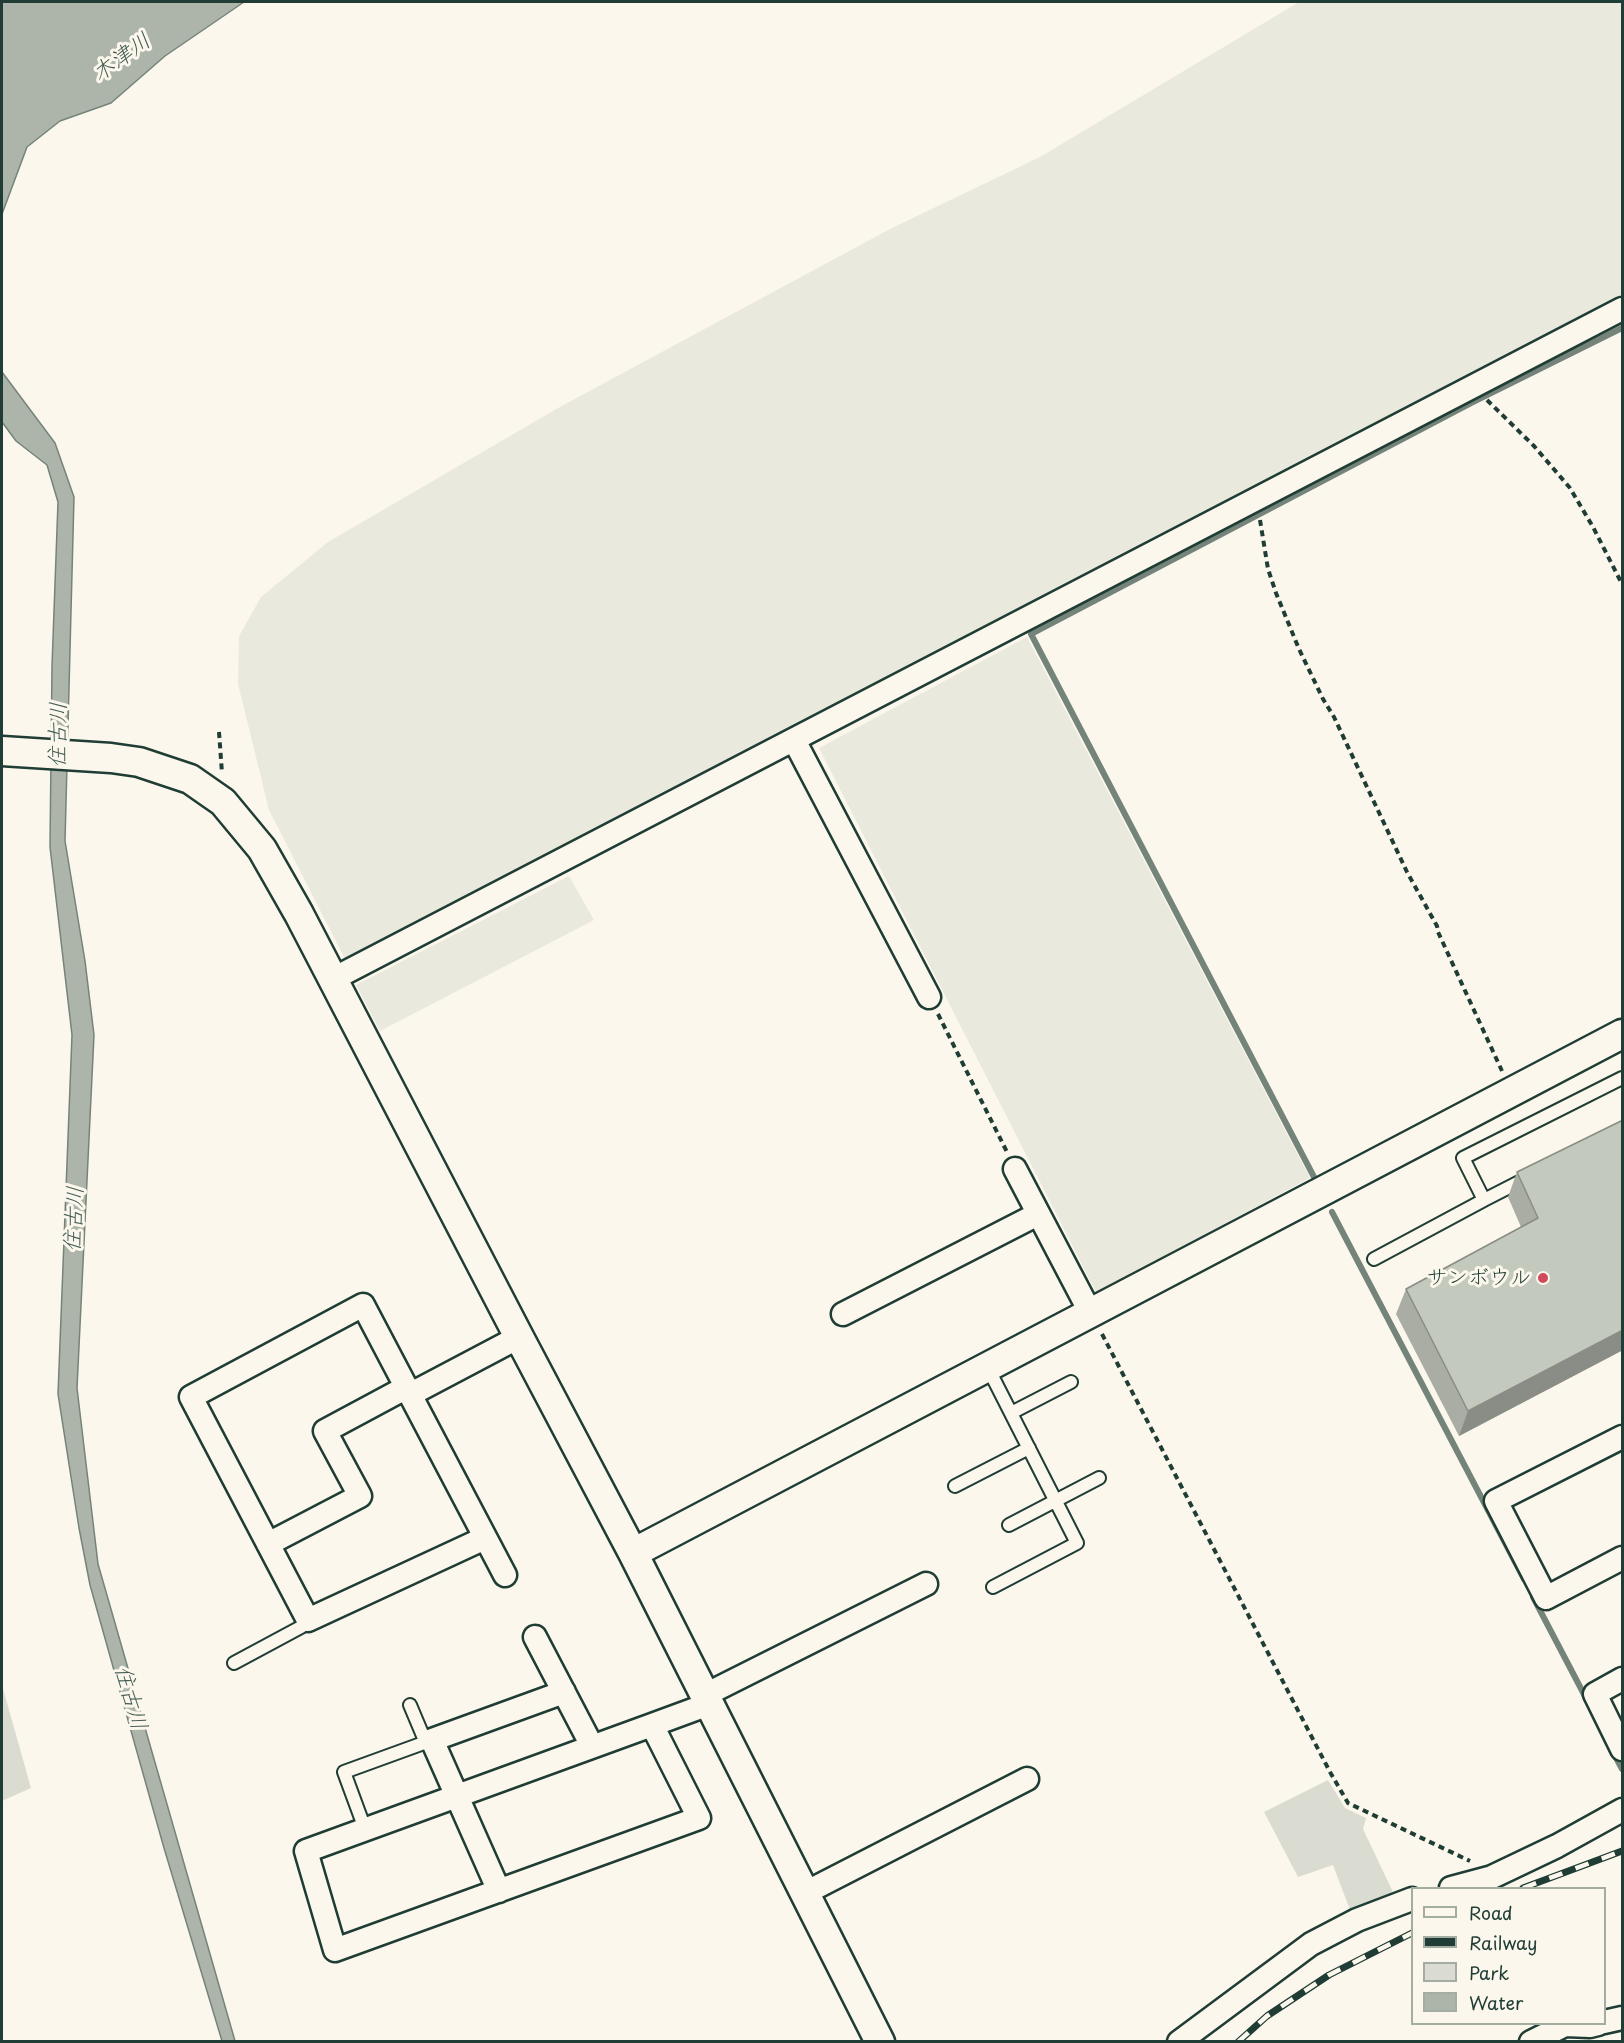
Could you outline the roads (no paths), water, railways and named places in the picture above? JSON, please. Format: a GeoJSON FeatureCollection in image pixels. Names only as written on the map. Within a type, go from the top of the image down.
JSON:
{"type":"FeatureCollection","features":[{"type":"Feature","properties":{"kind":"street"},"geometry":{"type":"LineString","coordinates":[[333,979],[1623,309]]}},
{"type":"Feature","properties":{"kind":"street"},"geometry":{"type":"LineString","coordinates":[[794,740],[929,998]]}},
{"type":"Feature","properties":{"kind":"street"},"geometry":{"type":"LineString","coordinates":[[4,751],[139,762],[190,779],[223,802],[262,849],[299,914],[633,1553],[880,2042]]}},
{"type":"Feature","properties":{"kind":"street"},"geometry":{"type":"LineString","coordinates":[[633,1553],[1623,1034]]}},
{"type":"Feature","properties":{"kind":"street"},"geometry":{"type":"LineString","coordinates":[[1015,1169],[1091,1314]]}},
{"type":"Feature","properties":{"kind":"street"},"geometry":{"type":"LineString","coordinates":[[843,1314],[1038,1214]]}},
{"type":"Feature","properties":{"kind":"street"},"geometry":{"type":"LineString","coordinates":[[485,1538],[308,1620],[191,1397],[363,1305],[505,1575]]}},
{"type":"Feature","properties":{"kind":"street"},"geometry":{"type":"LineString","coordinates":[[268,1544],[360,1496],[325,1431],[519,1337]]}},
{"type":"Feature","properties":{"kind":"street"},"geometry":{"type":"LineString","coordinates":[[1623,1437],[1496,1501],[1546,1598],[1623,1558]]}},
{"type":"Feature","properties":{"kind":"street"},"geometry":{"type":"LineString","coordinates":[[652,1725],[699,1818],[335,1950],[306,1851],[652,1725],[707,1699],[926,1584]]}},
{"type":"Feature","properties":{"kind":"street"},"geometry":{"type":"LineString","coordinates":[[535,1637],[592,1746]]}},
{"type":"Feature","properties":{"kind":"street"},"geometry":{"type":"LineString","coordinates":[[1623,1678],[1594,1694],[1623,1749]]}},
{"type":"Feature","properties":{"kind":"street"},"geometry":{"type":"LineString","coordinates":[[499,1891],[457,1796],[429,1741],[564,1692]]}},
{"type":"Feature","properties":{"kind":"street"},"geometry":{"type":"LineString","coordinates":[[805,1893],[1027,1779]]}},
{"type":"Feature","properties":{"kind":"street"},"geometry":{"type":"LineString","coordinates":[[1455,1887],[1492,1877],[1557,1846],[1623,1810]]}},
{"type":"Feature","properties":{"kind":"street"},"geometry":{"type":"LineString","coordinates":[[1179,2042],[1311,1944],[1357,1920],[1411,1900]]}},
{"type":"Feature","properties":{"kind":"street"},"geometry":{"type":"LineString","coordinates":[[1606,2022],[1623,2018]]}},
{"type":"Feature","properties":{"kind":"street"},"geometry":{"type":"LineString","coordinates":[[1531,2042],[1565,2025],[1594,2025]]}},
{"type":"Feature","properties":{"kind":"lane"},"geometry":{"type":"LineString","coordinates":[[1484,1200],[1463,1158],[1623,1078]]}},
{"type":"Feature","properties":{"kind":"lane"},"geometry":{"type":"LineString","coordinates":[[1374,1259],[1537,1173]]}},
{"type":"Feature","properties":{"kind":"lane"},"geometry":{"type":"LineString","coordinates":[[988,1368],[1077,1543],[993,1587]]}},
{"type":"Feature","properties":{"kind":"lane"},"geometry":{"type":"LineString","coordinates":[[1011,1413],[1071,1382]]}},
{"type":"Feature","properties":{"kind":"lane"},"geometry":{"type":"LineString","coordinates":[[955,1486],[1029,1448]]}},
{"type":"Feature","properties":{"kind":"lane"},"geometry":{"type":"LineString","coordinates":[[1009,1525],[1099,1478]]}},
{"type":"Feature","properties":{"kind":"lane"},"geometry":{"type":"LineString","coordinates":[[234,1664],[300,1627],[308,1620]]}},
{"type":"Feature","properties":{"kind":"lane"},"geometry":{"type":"LineString","coordinates":[[365,1829],[344,1772],[429,1741],[410,1704]]}},
{"type":"Feature","properties":{"kind":"water","name":"木津川"},"geometry":{"type":"Polygon","coordinates":[[[2,2],[244,2],[165,56],[111,103],[60,121],[27,147],[2,214],[2,2]]]}},
{"type":"Feature","properties":{"kind":"water","name":"住古川"},"geometry":{"type":"Polygon","coordinates":[[[2,372],[55,443],[74,497],[65,841],[85,961],[94,1035],[77,1388],[98,1564],[235,2041],[222,2041],[164,1848],[90,1585],[58,1394],[72,1035],[50,847],[52,666],[58,502],[47,465],[16,441],[2,422],[2,372]]]}},
{"type":"Feature","properties":{"kind":"waterway"},"geometry":{"type":"LineString","coordinates":[[1314,1177],[1031,634],[1471,403],[1622,328]]}},
{"type":"Feature","properties":{"kind":"waterway"},"geometry":{"type":"LineString","coordinates":[[1332,1212],[1524,1579]]}},
{"type":"Feature","properties":{"kind":"waterway"},"geometry":{"type":"LineString","coordinates":[[1533,1597],[1588,1702]]}},
{"type":"Feature","properties":{"kind":"waterway"},"geometry":{"type":"LineString","coordinates":[[1614,1754],[1622,1769]]}},
{"type":"Feature","properties":{"kind":"railway"},"geometry":{"type":"LineString","coordinates":[[1526,1887],[1622,1851]]}},
{"type":"Feature","properties":{"kind":"railway"},"geometry":{"type":"LineString","coordinates":[[1238,2042],[1267,2016],[1329,1975],[1411,1934]]}},
{"type":"Feature","properties":{"kind":"place","name":"サンボウル"},"geometry":{"type":"Point","coordinates":[1543,1278]}}]}
